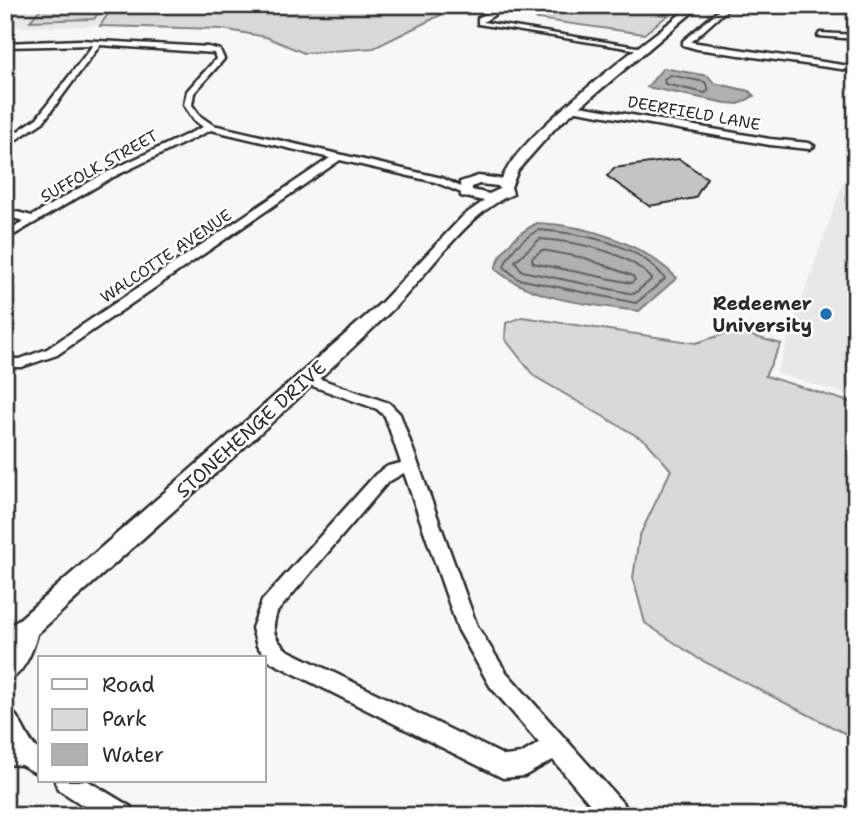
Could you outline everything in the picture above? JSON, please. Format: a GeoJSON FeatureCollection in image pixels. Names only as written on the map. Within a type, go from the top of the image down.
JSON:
{"type":"FeatureCollection","features":[{"type":"Feature","properties":{"kind":"street"},"geometry":{"type":"LineString","coordinates":[[507,5],[480,19],[480,23],[645,49]]}},
{"type":"Feature","properties":{"kind":"street"},"geometry":{"type":"LineString","coordinates":[[473,187],[506,185],[512,169],[544,133],[697,5]]}},
{"type":"Feature","properties":{"kind":"street"},"geometry":{"type":"LineString","coordinates":[[729,5],[687,43],[697,47],[856,69]]}},
{"type":"Feature","properties":{"kind":"street"},"geometry":{"type":"LineString","coordinates":[[820,35],[856,37]]}},
{"type":"Feature","properties":{"kind":"street"},"geometry":{"type":"LineString","coordinates":[[5,144],[40,120],[98,43]]}},
{"type":"Feature","properties":{"kind":"street"},"geometry":{"type":"LineString","coordinates":[[5,45],[98,43],[196,46],[217,52],[220,60],[190,93],[188,105],[197,118],[210,127],[473,187],[496,198]]}},
{"type":"Feature","properties":{"kind":"street","name":"DEERFIELD LANE"},"geometry":{"type":"LineString","coordinates":[[573,108],[770,142],[809,146]]}},
{"type":"Feature","properties":{"kind":"street","name":"SUFFOLK STREET"},"geometry":{"type":"LineString","coordinates":[[5,237],[107,176],[210,127]]}},
{"type":"Feature","properties":{"kind":"street","name":"WALCOTTE AVENUE"},"geometry":{"type":"LineString","coordinates":[[5,363],[22,363],[52,352],[338,157]]}},
{"type":"Feature","properties":{"kind":"street"},"geometry":{"type":"LineString","coordinates":[[473,187],[512,169]]}},
{"type":"Feature","properties":{"kind":"street","name":"STONEHENGE DRIVE"},"geometry":{"type":"LineString","coordinates":[[5,671],[21,646],[15,634],[396,298],[468,219],[496,198],[506,194],[506,185]]}},
{"type":"Feature","properties":{"kind":"street"},"geometry":{"type":"LineString","coordinates":[[468,219],[473,187]]}},
{"type":"Feature","properties":{"kind":"street"},"geometry":{"type":"LineString","coordinates":[[5,212],[33,220]]}},
{"type":"Feature","properties":{"kind":"street"},"geometry":{"type":"LineString","coordinates":[[306,379],[383,406],[396,420],[468,629],[498,679],[553,746],[617,816]]}},
{"type":"Feature","properties":{"kind":"street"},"geometry":{"type":"LineString","coordinates":[[412,466],[394,470],[382,478],[269,607],[262,621],[262,635],[267,646],[279,656],[503,767],[515,769],[527,765],[553,746]]}},
{"type":"Feature","properties":{"kind":"street"},"geometry":{"type":"LineString","coordinates":[[5,719],[24,757]]}},
{"type":"Feature","properties":{"kind":"street"},"geometry":{"type":"LineString","coordinates":[[69,782],[122,816]]}},
{"type":"Feature","properties":{"kind":"shaded area"},"geometry":{"type":"Polygon","coordinates":[[[5,5],[114,5],[100,26],[5,27],[5,5]]]}},
{"type":"Feature","properties":{"kind":"shaded area","name":"Redeemer University"},"geometry":{"type":"Polygon","coordinates":[[[843,182],[856,185],[856,397],[776,373],[843,182]]]}},
{"type":"Feature","properties":{"kind":"green space"},"geometry":{"type":"Polygon","coordinates":[[[44,5],[104,5],[94,19],[30,21],[44,5]]]}},
{"type":"Feature","properties":{"kind":"green space"},"geometry":{"type":"Polygon","coordinates":[[[114,5],[461,5],[374,48],[304,53],[266,37],[223,29],[100,26],[114,5]]]}},
{"type":"Feature","properties":{"kind":"green space"},"geometry":{"type":"Polygon","coordinates":[[[560,5],[681,5],[644,34],[537,19],[560,5]]]}},
{"type":"Feature","properties":{"kind":"green space"},"geometry":{"type":"Polygon","coordinates":[[[522,317],[696,343],[734,331],[781,344],[765,376],[856,404],[856,739],[699,659],[645,623],[633,578],[639,537],[671,470],[647,442],[534,376],[505,339],[506,323],[522,317]]]}},
{"type":"Feature","properties":{"kind":"water"},"geometry":{"type":"Polygon","coordinates":[[[663,68],[708,76],[714,83],[749,91],[754,96],[739,104],[726,103],[647,87],[663,68]]]}},
{"type":"Feature","properties":{"kind":"water"},"geometry":{"type":"Polygon","coordinates":[[[537,223],[574,227],[630,245],[663,265],[677,278],[639,311],[564,300],[527,288],[495,269],[511,242],[537,223]]]}},
{"type":"Feature","properties":{"kind":"building"},"geometry":{"type":"Polygon","coordinates":[[[679,159],[707,178],[695,198],[649,206],[607,176],[614,168],[679,159]]]}},
{"type":"Feature","properties":{"kind":"place","name":"Redeemer University"},"geometry":{"type":"Point","coordinates":[826,314]}}]}
